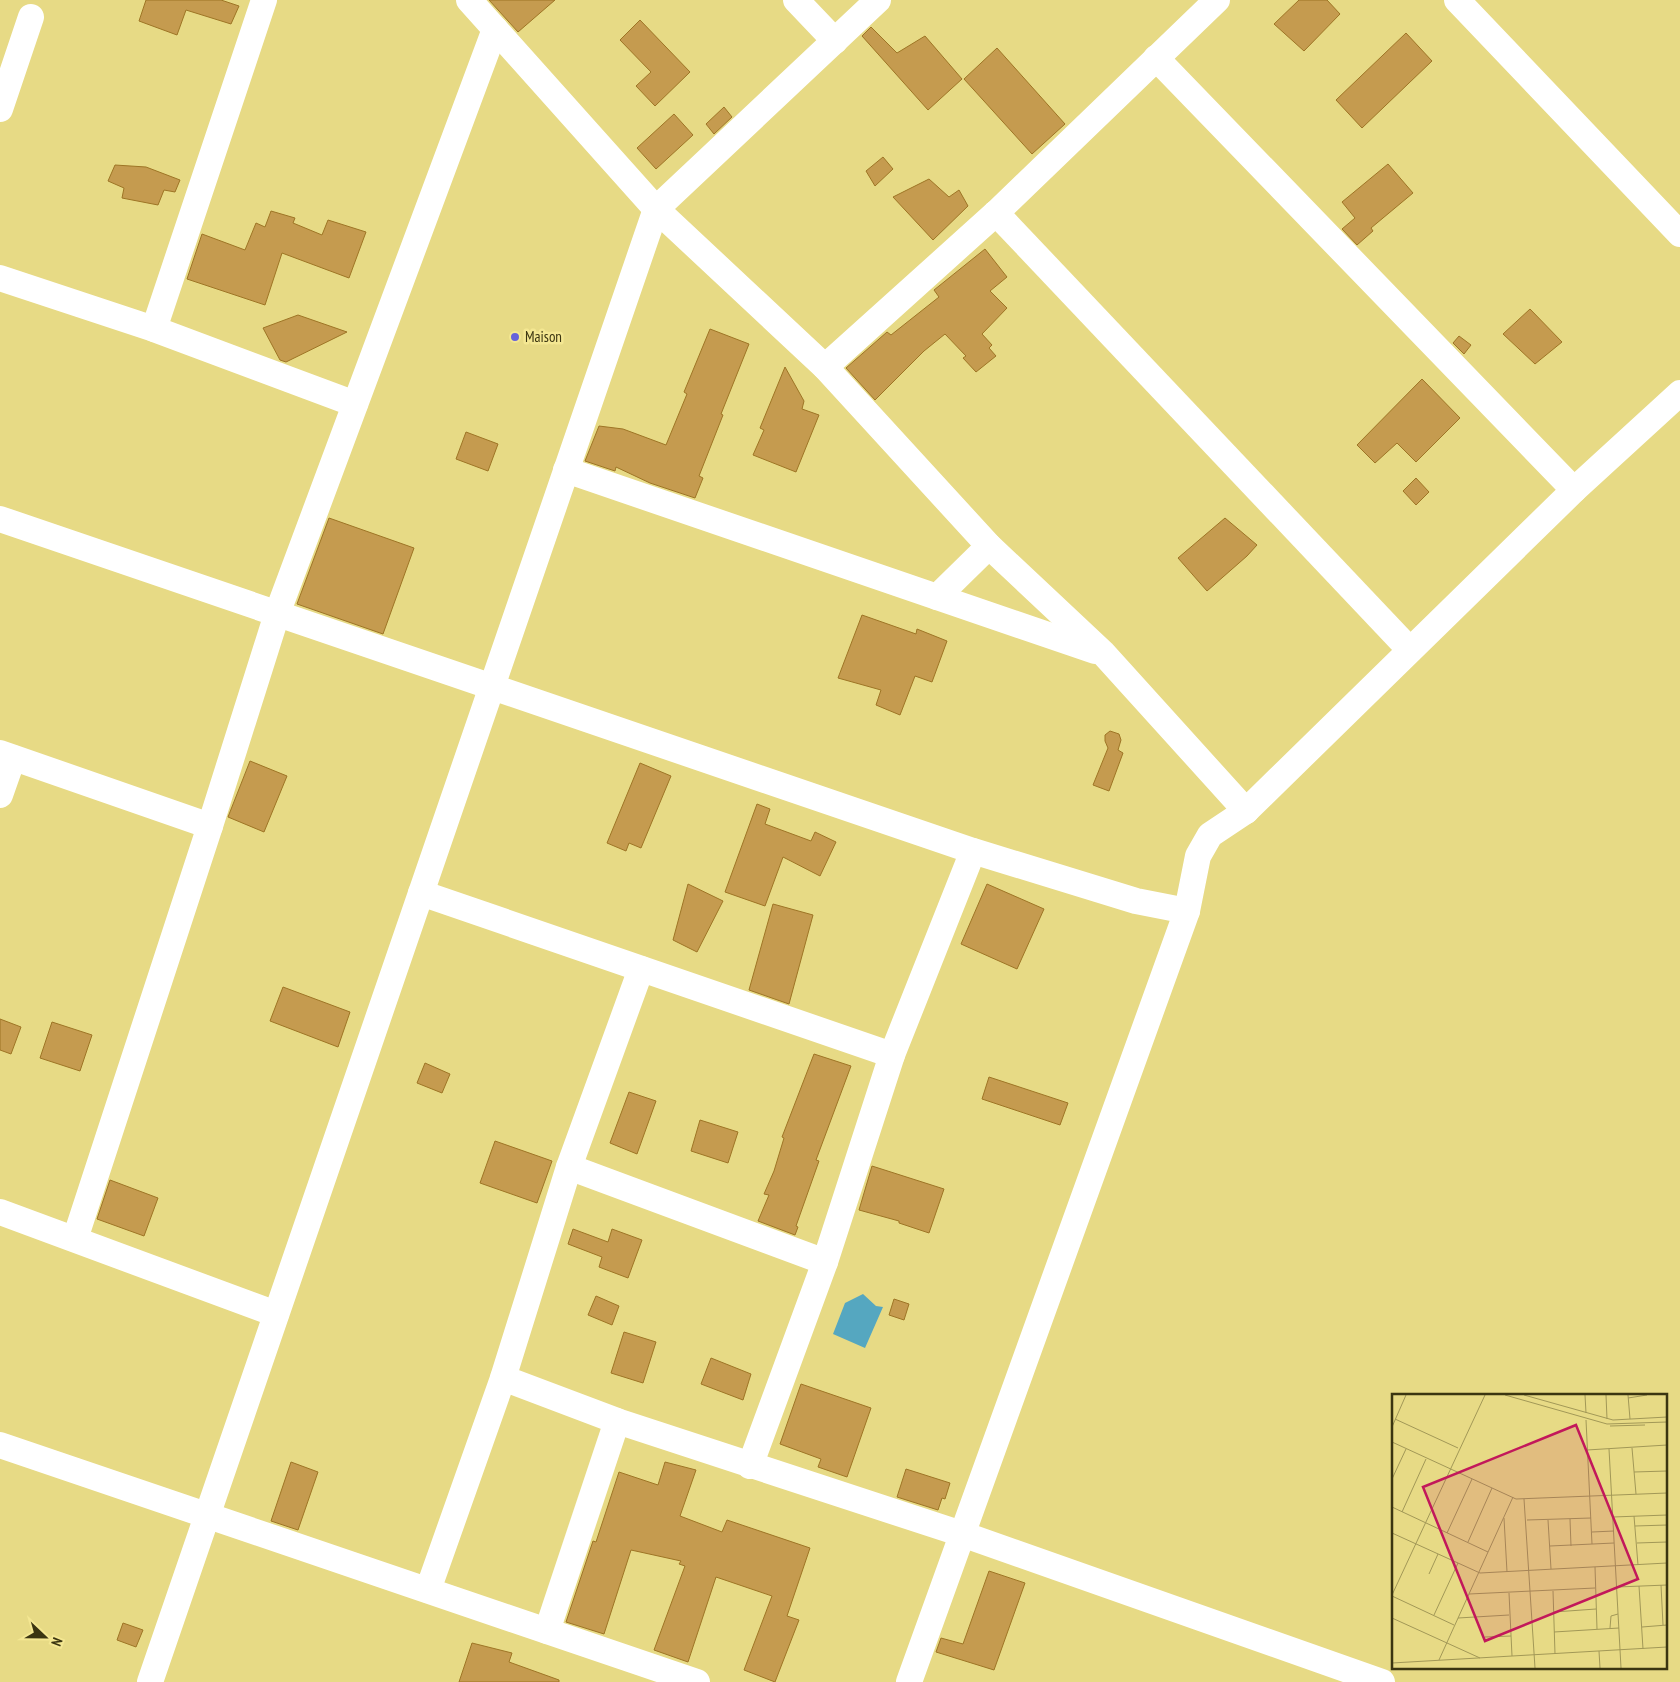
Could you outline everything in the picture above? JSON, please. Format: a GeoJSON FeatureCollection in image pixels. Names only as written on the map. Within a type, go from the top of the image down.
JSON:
{"type":"FeatureCollection","features":[{"type":"Feature","properties":{"kind":"street"},"geometry":{"type":"LineString","coordinates":[[154,329],[264,0]]}},
{"type":"Feature","properties":{"kind":"street"},"geometry":{"type":"LineString","coordinates":[[470,0],[656,209],[826,367],[989,546],[1103,653],[1246,811]]}},
{"type":"Feature","properties":{"kind":"street"},"geometry":{"type":"LineString","coordinates":[[796,0],[835,41]]}},
{"type":"Feature","properties":{"kind":"street"},"geometry":{"type":"LineString","coordinates":[[150,1682],[656,209],[878,0]]}},
{"type":"Feature","properties":{"kind":"street"},"geometry":{"type":"LineString","coordinates":[[826,367],[996,213],[1217,0]]}},
{"type":"Feature","properties":{"kind":"street"},"geometry":{"type":"LineString","coordinates":[[1457,0],[1680,234]]}},
{"type":"Feature","properties":{"kind":"street"},"geometry":{"type":"LineString","coordinates":[[0,109],[31,17]]}},
{"type":"Feature","properties":{"kind":"street"},"geometry":{"type":"LineString","coordinates":[[75,1239],[277,614],[495,29]]}},
{"type":"Feature","properties":{"kind":"street"},"geometry":{"type":"LineString","coordinates":[[1156,58],[1574,490]]}},
{"type":"Feature","properties":{"kind":"street"},"geometry":{"type":"LineString","coordinates":[[996,213],[1410,650]]}},
{"type":"Feature","properties":{"kind":"street"},"geometry":{"type":"LineString","coordinates":[[0,278],[154,329],[355,404]]}},
{"type":"Feature","properties":{"kind":"street"},"geometry":{"type":"LineString","coordinates":[[909,1682],[1187,912],[1198,856],[1210,835],[1246,811],[1574,490],[1680,393]]}},
{"type":"Feature","properties":{"kind":"street"},"geometry":{"type":"LineString","coordinates":[[566,470],[1103,653]]}},
{"type":"Feature","properties":{"kind":"street"},"geometry":{"type":"LineString","coordinates":[[0,518],[491,688],[973,851],[1136,901],[1187,912]]}},
{"type":"Feature","properties":{"kind":"street"},"geometry":{"type":"LineString","coordinates":[[937,597],[989,546]]}},
{"type":"Feature","properties":{"kind":"street"},"geometry":{"type":"LineString","coordinates":[[0,795],[6,756],[210,826]]}},
{"type":"Feature","properties":{"kind":"street"},"geometry":{"type":"LineString","coordinates":[[750,1466],[824,1262],[892,1056],[973,851]]}},
{"type":"Feature","properties":{"kind":"street"},"geometry":{"type":"LineString","coordinates":[[421,893],[892,1056]]}},
{"type":"Feature","properties":{"kind":"street"},"geometry":{"type":"LineString","coordinates":[[428,1590],[503,1378],[568,1167],[641,968]]}},
{"type":"Feature","properties":{"kind":"street"},"geometry":{"type":"LineString","coordinates":[[568,1167],[824,1262]]}},
{"type":"Feature","properties":{"kind":"street"},"geometry":{"type":"LineString","coordinates":[[0,1212],[276,1314]]}},
{"type":"Feature","properties":{"kind":"street"},"geometry":{"type":"LineString","coordinates":[[503,1378],[617,1421],[962,1534],[1382,1682]]}},
{"type":"Feature","properties":{"kind":"street"},"geometry":{"type":"LineString","coordinates":[[547,1631],[617,1421]]}},
{"type":"Feature","properties":{"kind":"street"},"geometry":{"type":"LineString","coordinates":[[0,1446],[428,1590],[682,1680]]}},
{"type":"Feature","properties":{"kind":"water"},"geometry":{"type":"Polygon","coordinates":[[[863,1294],[876,1306],[883,1307],[865,1348],[833,1334],[845,1303],[863,1294]]]}},
{"type":"Feature","properties":{"kind":"building"},"geometry":{"type":"Polygon","coordinates":[[[146,0],[221,0],[239,6],[231,24],[186,10],[177,35],[139,21],[146,0]]]}},
{"type":"Feature","properties":{"kind":"building"},"geometry":{"type":"Polygon","coordinates":[[[489,0],[555,0],[518,32],[489,0]]]}},
{"type":"Feature","properties":{"kind":"building"},"geometry":{"type":"Polygon","coordinates":[[[1299,0],[1327,0],[1340,14],[1304,51],[1274,24],[1299,0]]]}},
{"type":"Feature","properties":{"kind":"building"},"geometry":{"type":"Polygon","coordinates":[[[640,20],[690,72],[655,106],[636,86],[651,72],[620,40],[640,20]]]}},
{"type":"Feature","properties":{"kind":"building"},"geometry":{"type":"Polygon","coordinates":[[[871,27],[897,53],[925,36],[962,79],[928,110],[862,36],[871,27]]]}},
{"type":"Feature","properties":{"kind":"building"},"geometry":{"type":"Polygon","coordinates":[[[1406,33],[1432,61],[1362,128],[1336,100],[1406,33]]]}},
{"type":"Feature","properties":{"kind":"building"},"geometry":{"type":"Polygon","coordinates":[[[997,48],[1065,124],[1032,154],[964,79],[997,48]]]}},
{"type":"Feature","properties":{"kind":"building"},"geometry":{"type":"Polygon","coordinates":[[[724,107],[732,117],[714,134],[706,124],[724,107]]]}},
{"type":"Feature","properties":{"kind":"building"},"geometry":{"type":"Polygon","coordinates":[[[674,114],[693,135],[656,169],[637,148],[674,114]]]}},
{"type":"Feature","properties":{"kind":"building"},"geometry":{"type":"Polygon","coordinates":[[[883,157],[893,169],[875,186],[866,171],[883,157]]]}},
{"type":"Feature","properties":{"kind":"building"},"geometry":{"type":"Polygon","coordinates":[[[1388,164],[1413,193],[1371,228],[1373,231],[1357,245],[1342,229],[1355,218],[1342,202],[1388,164]]]}},
{"type":"Feature","properties":{"kind":"building"},"geometry":{"type":"Polygon","coordinates":[[[115,165],[146,167],[180,180],[175,192],[164,190],[158,205],[122,198],[124,188],[108,181],[115,165]]]}},
{"type":"Feature","properties":{"kind":"building"},"geometry":{"type":"Polygon","coordinates":[[[929,179],[949,197],[959,190],[968,206],[933,240],[893,197],[929,179]]]}},
{"type":"Feature","properties":{"kind":"building"},"geometry":{"type":"Polygon","coordinates":[[[271,211],[295,218],[293,223],[322,235],[328,220],[366,232],[349,278],[282,253],[265,305],[187,279],[202,234],[245,250],[256,223],[265,227],[271,211]]]}},
{"type":"Feature","properties":{"kind":"building"},"geometry":{"type":"Polygon","coordinates":[[[985,249],[1007,277],[990,291],[1007,308],[982,334],[992,345],[989,348],[996,356],[976,372],[963,358],[966,356],[945,334],[924,351],[875,400],[846,368],[887,332],[891,335],[939,297],[934,290],[985,249]]]}},
{"type":"Feature","properties":{"kind":"building"},"geometry":{"type":"Polygon","coordinates":[[[1530,309],[1562,342],[1535,364],[1503,334],[1530,309]]]}},
{"type":"Feature","properties":{"kind":"building"},"geometry":{"type":"Polygon","coordinates":[[[298,315],[347,332],[286,362],[280,360],[263,328],[298,315]]]}},
{"type":"Feature","properties":{"kind":"building"},"geometry":{"type":"Polygon","coordinates":[[[710,329],[749,344],[699,476],[703,478],[695,498],[650,483],[616,467],[615,471],[585,461],[599,426],[623,429],[666,445],[687,394],[684,392],[710,329]]]}},
{"type":"Feature","properties":{"kind":"building"},"geometry":{"type":"Polygon","coordinates":[[[1459,336],[1471,345],[1464,354],[1453,343],[1459,336]]]}},
{"type":"Feature","properties":{"kind":"building"},"geometry":{"type":"Polygon","coordinates":[[[785,367],[804,401],[802,409],[819,415],[796,472],[753,455],[764,430],[760,428],[785,367]]]}},
{"type":"Feature","properties":{"kind":"building"},"geometry":{"type":"Polygon","coordinates":[[[1422,379],[1460,418],[1416,462],[1397,443],[1375,463],[1357,445],[1422,379]]]}},
{"type":"Feature","properties":{"kind":"building"},"geometry":{"type":"Polygon","coordinates":[[[466,432],[498,444],[488,471],[456,459],[466,432]]]}},
{"type":"Feature","properties":{"kind":"building"},"geometry":{"type":"Polygon","coordinates":[[[1416,478],[1429,492],[1416,505],[1403,491],[1416,478]]]}},
{"type":"Feature","properties":{"kind":"building"},"geometry":{"type":"Polygon","coordinates":[[[329,518],[414,548],[383,634],[297,604],[329,518]]]}},
{"type":"Feature","properties":{"kind":"building"},"geometry":{"type":"Polygon","coordinates":[[[1225,518],[1257,545],[1207,591],[1178,558],[1225,518]]]}},
{"type":"Feature","properties":{"kind":"building"},"geometry":{"type":"Polygon","coordinates":[[[862,615],[916,634],[917,629],[947,641],[932,682],[915,676],[900,715],[876,705],[881,690],[838,678],[862,615]]]}},
{"type":"Feature","properties":{"kind":"building"},"geometry":{"type":"Polygon","coordinates":[[[1110,731],[1119,734],[1121,740],[1118,750],[1123,753],[1109,791],[1093,785],[1108,748],[1105,735],[1110,731]]]}},
{"type":"Feature","properties":{"kind":"building"},"geometry":{"type":"Polygon","coordinates":[[[250,761],[287,776],[264,832],[228,817],[250,761]]]}},
{"type":"Feature","properties":{"kind":"building"},"geometry":{"type":"Polygon","coordinates":[[[640,763],[671,776],[641,848],[629,843],[626,851],[607,843],[640,763]]]}},
{"type":"Feature","properties":{"kind":"building"},"geometry":{"type":"Polygon","coordinates":[[[757,804],[770,809],[765,824],[811,841],[815,832],[836,842],[820,876],[783,857],[765,906],[725,892],[757,804]]]}},
{"type":"Feature","properties":{"kind":"building"},"geometry":{"type":"Polygon","coordinates":[[[688,884],[723,901],[697,952],[673,940],[688,884]]]}},
{"type":"Feature","properties":{"kind":"building"},"geometry":{"type":"Polygon","coordinates":[[[987,884],[1044,909],[1017,969],[961,944],[987,884]]]}},
{"type":"Feature","properties":{"kind":"building"},"geometry":{"type":"Polygon","coordinates":[[[773,904],[813,915],[789,1004],[749,990],[773,904]]]}},
{"type":"Feature","properties":{"kind":"building"},"geometry":{"type":"Polygon","coordinates":[[[283,987],[350,1012],[338,1047],[270,1021],[283,987]]]}},
{"type":"Feature","properties":{"kind":"building"},"geometry":{"type":"Polygon","coordinates":[[[0,1019],[21,1027],[11,1054],[0,1050],[0,1019]]]}},
{"type":"Feature","properties":{"kind":"building"},"geometry":{"type":"Polygon","coordinates":[[[52,1022],[92,1035],[80,1071],[40,1058],[52,1022]]]}},
{"type":"Feature","properties":{"kind":"building"},"geometry":{"type":"Polygon","coordinates":[[[814,1054],[851,1066],[816,1160],[819,1161],[796,1226],[798,1227],[795,1235],[758,1221],[769,1195],[764,1194],[774,1171],[784,1138],[782,1137],[814,1054]]]}},
{"type":"Feature","properties":{"kind":"building"},"geometry":{"type":"Polygon","coordinates":[[[425,1063],[450,1074],[442,1093],[417,1083],[425,1063]]]}},
{"type":"Feature","properties":{"kind":"building"},"geometry":{"type":"Polygon","coordinates":[[[989,1077],[1068,1103],[1060,1125],[982,1099],[989,1077]]]}},
{"type":"Feature","properties":{"kind":"building"},"geometry":{"type":"Polygon","coordinates":[[[629,1092],[656,1101],[637,1154],[610,1143],[629,1092]]]}},
{"type":"Feature","properties":{"kind":"building"},"geometry":{"type":"Polygon","coordinates":[[[700,1120],[738,1132],[728,1163],[691,1151],[700,1120]]]}},
{"type":"Feature","properties":{"kind":"building"},"geometry":{"type":"Polygon","coordinates":[[[495,1141],[552,1161],[537,1203],[480,1183],[495,1141]]]}},
{"type":"Feature","properties":{"kind":"building"},"geometry":{"type":"Polygon","coordinates":[[[872,1166],[944,1189],[929,1233],[899,1223],[899,1221],[859,1210],[872,1166]]]}},
{"type":"Feature","properties":{"kind":"building"},"geometry":{"type":"Polygon","coordinates":[[[110,1180],[158,1198],[144,1236],[97,1219],[110,1180]]]}},
{"type":"Feature","properties":{"kind":"building"},"geometry":{"type":"Polygon","coordinates":[[[573,1229],[608,1242],[612,1229],[642,1240],[628,1278],[599,1267],[602,1257],[568,1244],[573,1229]]]}},
{"type":"Feature","properties":{"kind":"building"},"geometry":{"type":"Polygon","coordinates":[[[596,1296],[619,1306],[612,1325],[588,1315],[596,1296]]]}},
{"type":"Feature","properties":{"kind":"building"},"geometry":{"type":"Polygon","coordinates":[[[894,1299],[909,1304],[904,1320],[889,1315],[894,1299]]]}},
{"type":"Feature","properties":{"kind":"building"},"geometry":{"type":"Polygon","coordinates":[[[624,1332],[656,1342],[643,1383],[611,1373],[624,1332]]]}},
{"type":"Feature","properties":{"kind":"building"},"geometry":{"type":"Polygon","coordinates":[[[711,1358],[751,1374],[743,1400],[701,1384],[711,1358]]]}},
{"type":"Feature","properties":{"kind":"building"},"geometry":{"type":"Polygon","coordinates":[[[801,1384],[871,1408],[847,1477],[818,1467],[821,1459],[780,1444],[801,1384]]]}},
{"type":"Feature","properties":{"kind":"building"},"geometry":{"type":"Polygon","coordinates":[[[291,1462],[318,1472],[298,1530],[271,1521],[291,1462]]]}},
{"type":"Feature","properties":{"kind":"building"},"geometry":{"type":"Polygon","coordinates":[[[665,1462],[696,1470],[680,1516],[722,1532],[727,1520],[810,1548],[787,1616],[799,1620],[775,1682],[744,1670],[772,1596],[716,1577],[688,1662],[654,1650],[685,1566],[679,1564],[681,1561],[631,1550],[604,1634],[566,1622],[593,1541],[596,1542],[619,1472],[658,1485],[665,1462]]]}},
{"type":"Feature","properties":{"kind":"building"},"geometry":{"type":"Polygon","coordinates":[[[906,1469],[950,1483],[945,1499],[942,1498],[938,1510],[897,1497],[906,1469]]]}},
{"type":"Feature","properties":{"kind":"building"},"geometry":{"type":"Polygon","coordinates":[[[989,1571],[1025,1583],[994,1670],[936,1652],[941,1638],[963,1644],[989,1571]]]}},
{"type":"Feature","properties":{"kind":"building"},"geometry":{"type":"Polygon","coordinates":[[[123,1623],[143,1630],[136,1647],[117,1640],[123,1623]]]}},
{"type":"Feature","properties":{"kind":"building"},"geometry":{"type":"Polygon","coordinates":[[[472,1643],[512,1653],[509,1662],[559,1680],[559,1682],[459,1682],[472,1643]]]}},
{"type":"Feature","properties":{"kind":"place","name":"Maison"},"geometry":{"type":"Point","coordinates":[515,337]}}]}
